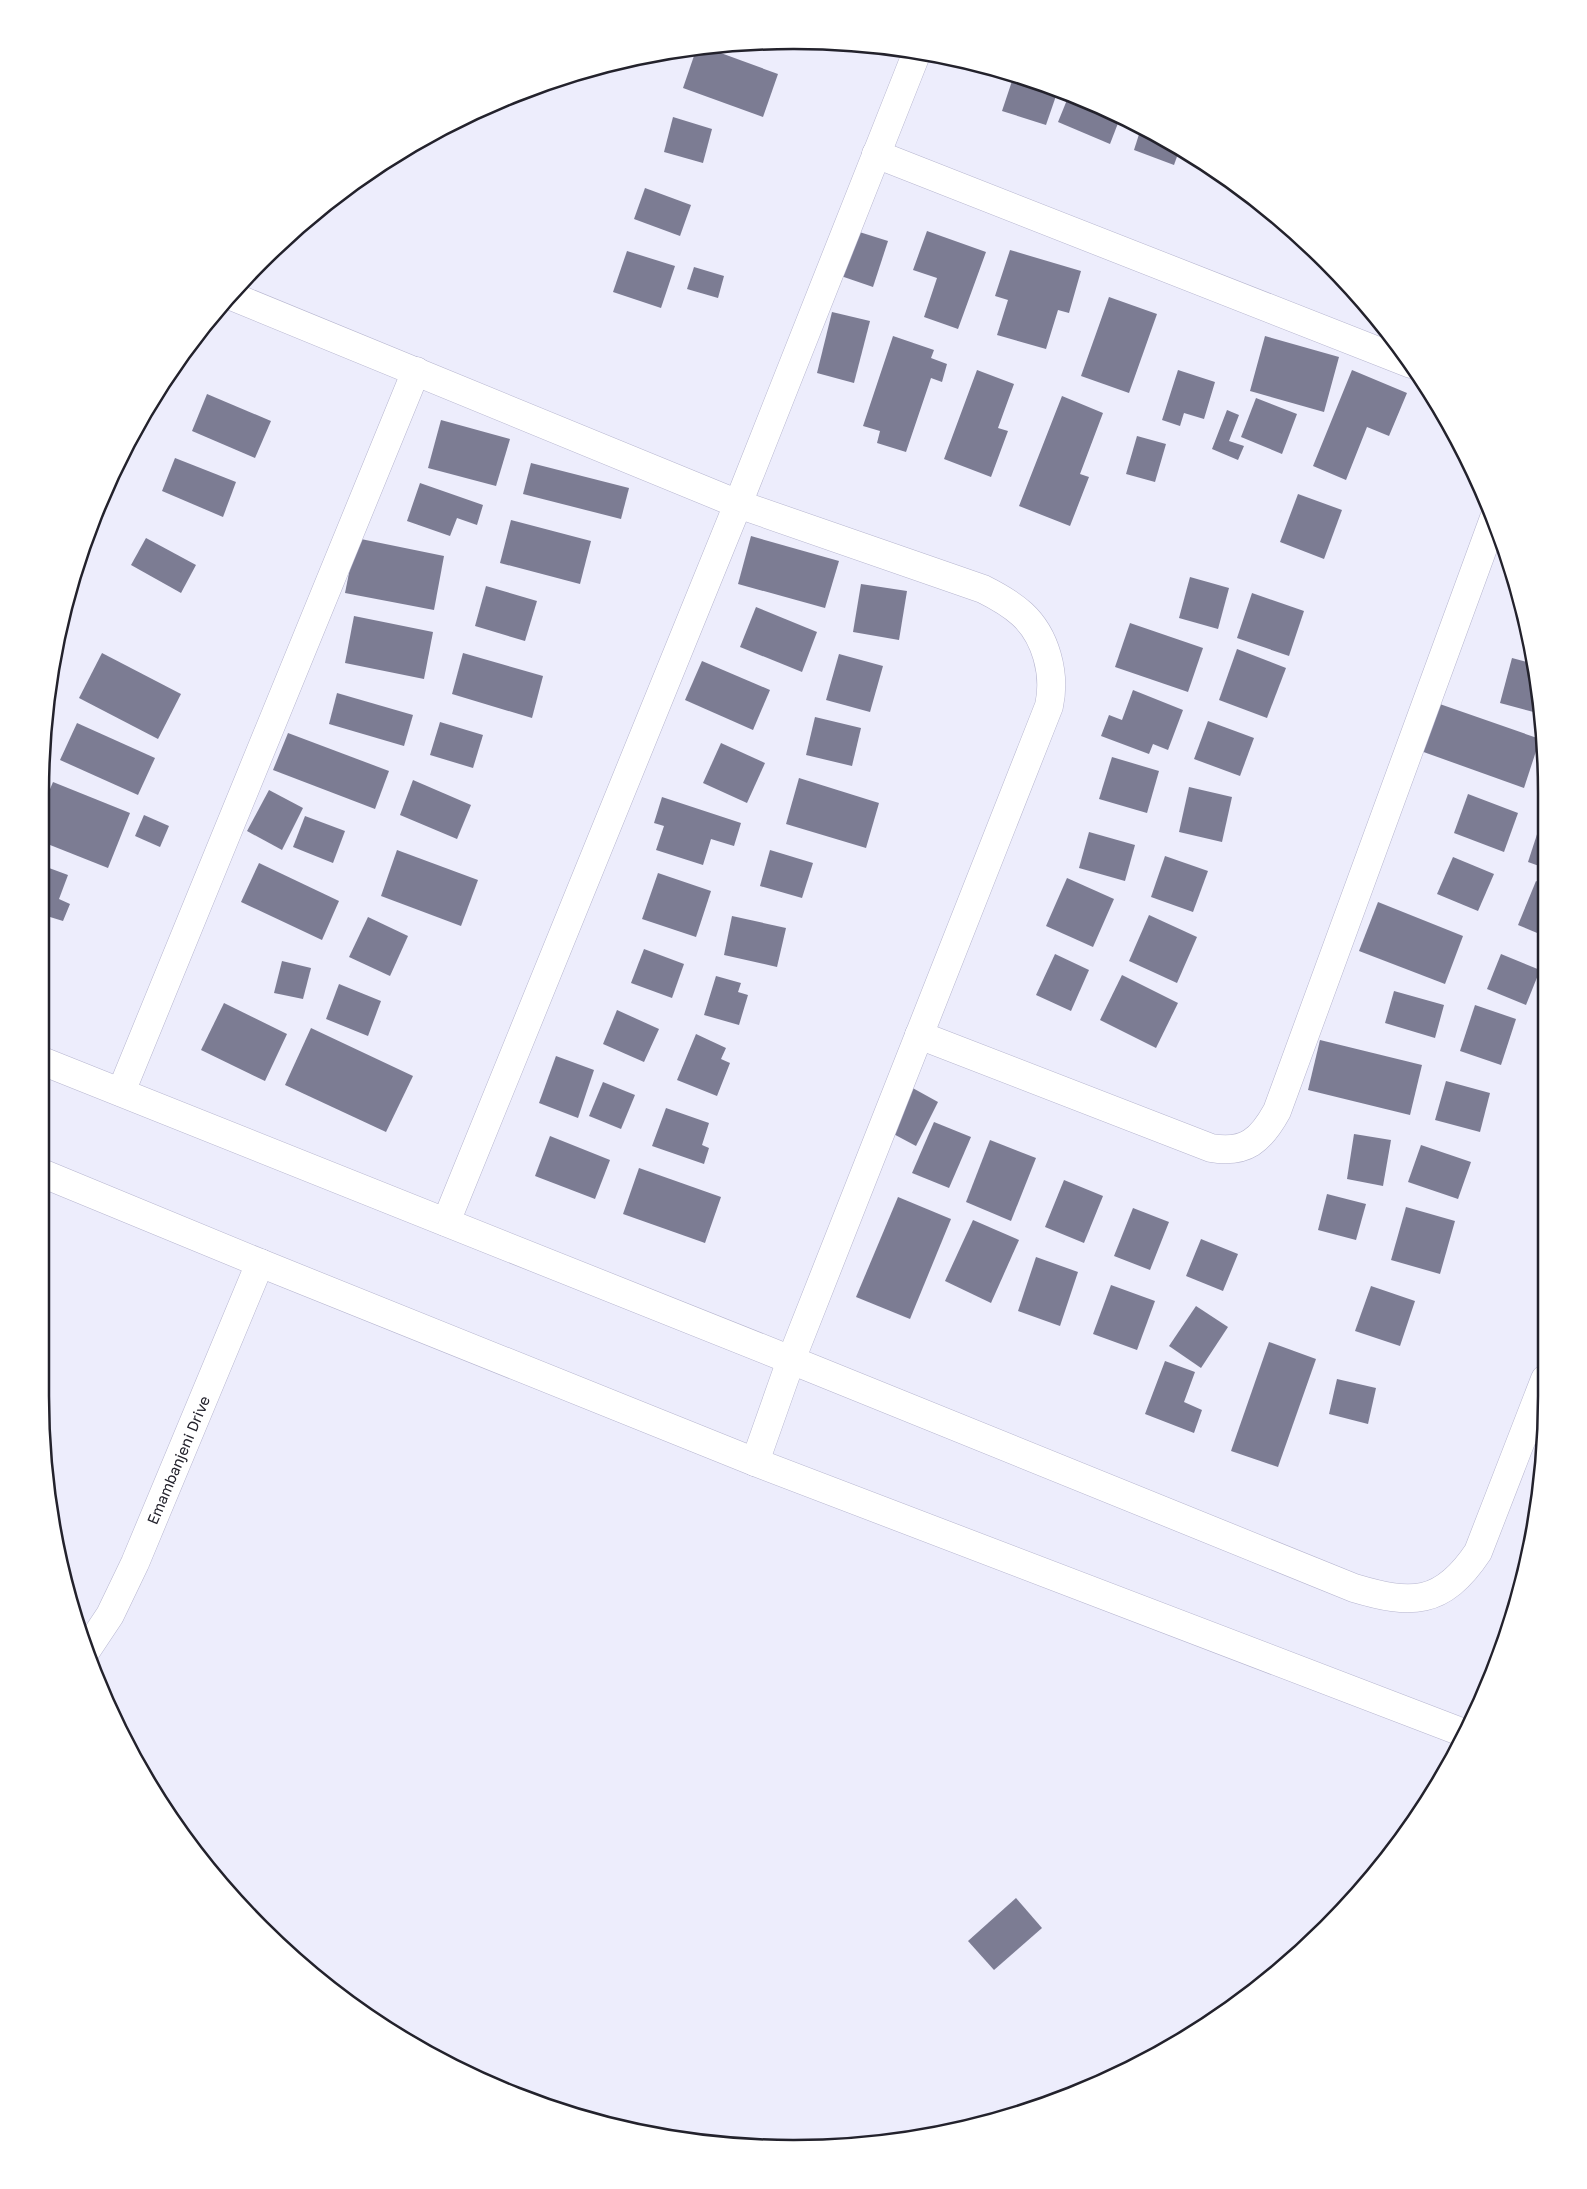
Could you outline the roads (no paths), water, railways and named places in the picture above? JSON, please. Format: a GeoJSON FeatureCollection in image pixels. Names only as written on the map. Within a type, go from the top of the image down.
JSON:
{"type":"FeatureCollection","features":[{"type":"Feature","properties":{"kind":"street"},"geometry":{"type":"LineString","coordinates":[[446,1222],[738,504],[914,59]]}},
{"type":"Feature","properties":{"kind":"street"},"geometry":{"type":"LineString","coordinates":[[876,154],[1398,359]]}},
{"type":"Feature","properties":{"kind":"street"},"geometry":{"type":"LineString","coordinates":[[237,298],[738,504],[983,589],[1006,601],[1023,614],[1037,631],[1047,655],[1052,693],[1049,706],[791,1360],[755,1462]]}},
{"type":"Feature","properties":{"kind":"street"},"geometry":{"type":"LineString","coordinates":[[121,1092],[416,371]]}},
{"type":"Feature","properties":{"kind":"street"},"geometry":{"type":"LineString","coordinates":[[919,1035],[1211,1148],[1235,1150],[1260,1136],[1277,1111],[1490,529]]}},
{"type":"Feature","properties":{"kind":"street"},"geometry":{"type":"LineString","coordinates":[[49,1064],[791,1360],[1354,1588],[1383,1597],[1412,1600],[1437,1592],[1464,1574],[1478,1552],[1538,1396]]}},
{"type":"Feature","properties":{"kind":"street"},"geometry":{"type":"LineString","coordinates":[[49,1176],[755,1462],[1458,1731]]}},
{"type":"Feature","properties":{"kind":"street","name":"Emambanjeni Drive"},"geometry":{"type":"LineString","coordinates":[[91,1643],[110,1615],[135,1563],[260,1263]]}}]}
